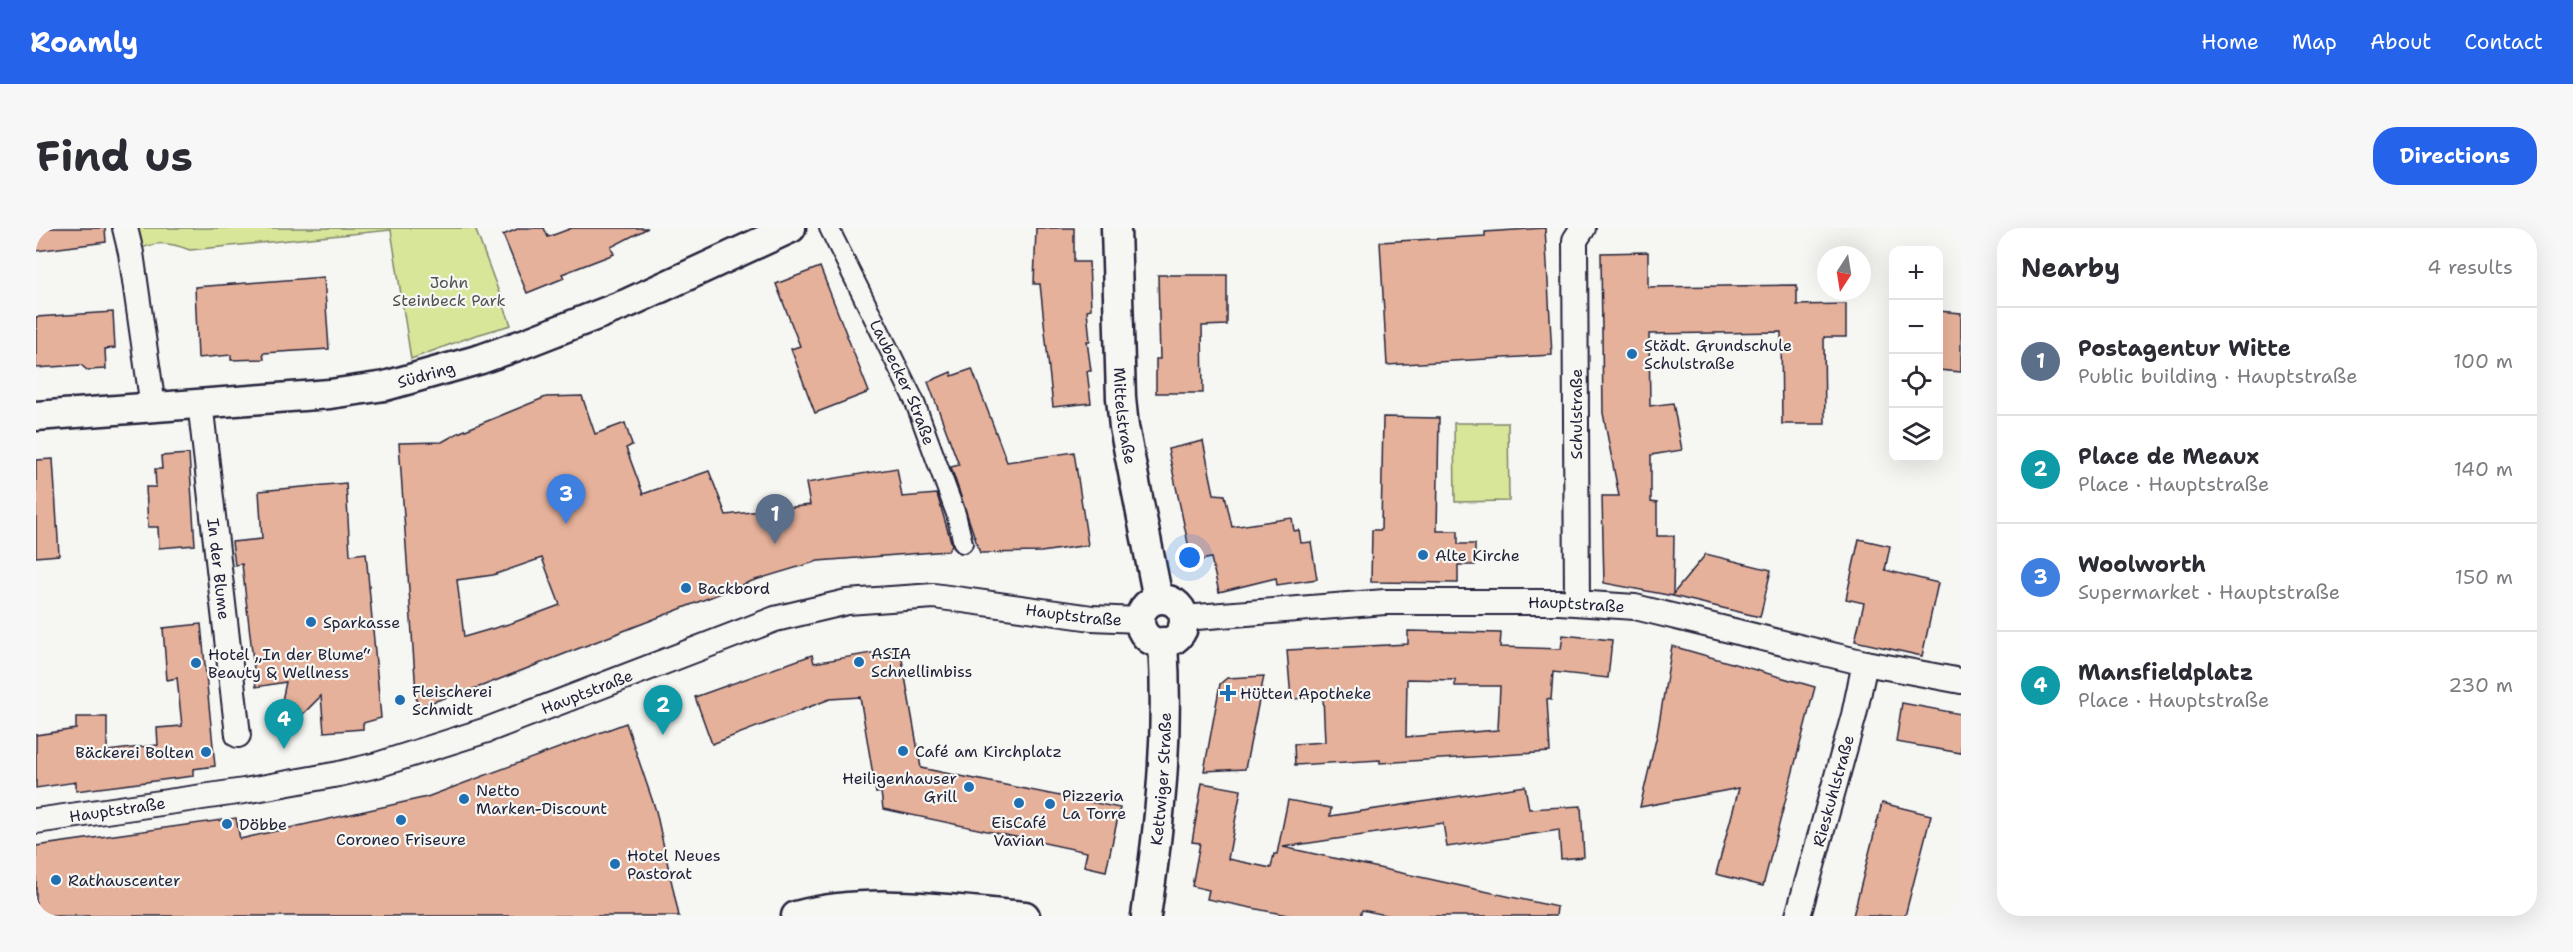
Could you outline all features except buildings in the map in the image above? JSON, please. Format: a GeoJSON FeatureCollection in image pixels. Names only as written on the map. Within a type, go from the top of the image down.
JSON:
{"type":"FeatureCollection","features":[{"type":"Feature","properties":{"kind":"street"},"geometry":{"type":"LineString","coordinates":[[125,228],[131,253],[153,407]]}},
{"type":"Feature","properties":{"kind":"street","name":"Südring"},"geometry":{"type":"LineString","coordinates":[[36,416],[330,394],[385,386],[481,359],[628,303],[792,228]]}},
{"type":"Feature","properties":{"kind":"street","name":"Laubecker Straße"},"geometry":{"type":"LineString","coordinates":[[829,228],[914,400],[956,514],[963,543]]}},
{"type":"Feature","properties":{"kind":"street","name":"Mittelstraße"},"geometry":{"type":"LineString","coordinates":[[1116,228],[1120,398],[1148,609]]}},
{"type":"Feature","properties":{"kind":"street","name":"Schulstraße"},"geometry":{"type":"LineString","coordinates":[[1577,603],[1575,240],[1583,228]]}},
{"type":"Feature","properties":{"kind":"street","name":"In der Blume"},"geometry":{"type":"LineString","coordinates":[[200,402],[238,735]]}},
{"type":"Feature","properties":{"kind":"street","name":"Hauptstraße"},"geometry":{"type":"LineString","coordinates":[[36,821],[256,789],[376,765],[488,730],[775,619],[847,602],[934,596],[1082,617],[1148,609]]}},
{"type":"Feature","properties":{"kind":"street"},"geometry":{"type":"LineString","coordinates":[[1171,601],[1177,605],[1184,618],[1181,632],[1170,641],[1149,639],[1141,627],[1148,609],[1171,601]]}},
{"type":"Feature","properties":{"kind":"street","name":"Hauptstraße"},"geometry":{"type":"LineString","coordinates":[[1184,618],[1385,602],[1577,603],[1635,607],[1865,663],[1961,681]]}},
{"type":"Feature","properties":{"kind":"street","name":"Kettwiger Straße"},"geometry":{"type":"LineString","coordinates":[[1146,916],[1161,813],[1165,757],[1167,697],[1163,642]]}},
{"type":"Feature","properties":{"kind":"street","name":"Rieskuhlstraße"},"geometry":{"type":"LineString","coordinates":[[1798,916],[1854,715],[1865,663]]}},
{"type":"Feature","properties":{"kind":"street"},"geometry":{"type":"LineString","coordinates":[[796,916],[824,908],[847,906],[934,908],[1025,916]]}},
{"type":"Feature","properties":{"kind":"green space","name":"John Steinbeck Park"},"geometry":{"type":"Polygon","coordinates":[[[125,228],[475,228],[511,325],[473,336],[411,359],[391,230],[190,250],[174,245],[154,244],[131,253],[125,228]]]}},
{"type":"Feature","properties":{"kind":"green space"},"geometry":{"type":"Polygon","coordinates":[[[1454,423],[1508,423],[1509,501],[1455,502],[1454,423]]]}},
{"type":"Feature","properties":{"kind":"place","name":"Städt. Grundschule Schulstraße"},"geometry":{"type":"Point","coordinates":[1632,354]}},
{"type":"Feature","properties":{"kind":"place","name":"Woolworth"},"geometry":{"type":"Point","coordinates":[566,524]}},
{"type":"Feature","properties":{"kind":"place","name":"Postagentur Witte"},"geometry":{"type":"Point","coordinates":[775,544]}},
{"type":"Feature","properties":{"kind":"place","name":"Alte Kirche"},"geometry":{"type":"Point","coordinates":[1423,555]}},
{"type":"Feature","properties":{"kind":"place","name":"Backbord"},"geometry":{"type":"Point","coordinates":[686,588]}},
{"type":"Feature","properties":{"kind":"place","name":"Sparkasse"},"geometry":{"type":"Point","coordinates":[311,622]}},
{"type":"Feature","properties":{"kind":"place","name":"ASIA Schnellimbiss"},"geometry":{"type":"Point","coordinates":[859,662]}},
{"type":"Feature","properties":{"kind":"place","name":"Hotel „In der Blume“ Beauty & Wellness"},"geometry":{"type":"Point","coordinates":[196,663]}},
{"type":"Feature","properties":{"kind":"place","name":"Hütten Apotheke"},"geometry":{"type":"Point","coordinates":[1228,693]}},
{"type":"Feature","properties":{"kind":"place","name":"Fleischerei Schmidt"},"geometry":{"type":"Point","coordinates":[400,700]}},
{"type":"Feature","properties":{"kind":"place","name":"Place de Meaux"},"geometry":{"type":"Point","coordinates":[663,735]}},
{"type":"Feature","properties":{"kind":"place","name":"Mansfieldplatz"},"geometry":{"type":"Point","coordinates":[284,749]}},
{"type":"Feature","properties":{"kind":"place","name":"Café am Kirchplatz"},"geometry":{"type":"Point","coordinates":[903,751]}},
{"type":"Feature","properties":{"kind":"place","name":"Bäckerei Bolten"},"geometry":{"type":"Point","coordinates":[206,752]}},
{"type":"Feature","properties":{"kind":"place","name":"Heiligenhauser Grill"},"geometry":{"type":"Point","coordinates":[969,787]}},
{"type":"Feature","properties":{"kind":"place","name":"Netto Marken-Discount"},"geometry":{"type":"Point","coordinates":[464,799]}},
{"type":"Feature","properties":{"kind":"place","name":"EisCafé Vavian"},"geometry":{"type":"Point","coordinates":[1019,803]}},
{"type":"Feature","properties":{"kind":"place","name":"Pizzeria La Torre"},"geometry":{"type":"Point","coordinates":[1050,804]}},
{"type":"Feature","properties":{"kind":"place","name":"Coroneo Friseure"},"geometry":{"type":"Point","coordinates":[401,820]}},
{"type":"Feature","properties":{"kind":"place","name":"Döbbe"},"geometry":{"type":"Point","coordinates":[227,824]}},
{"type":"Feature","properties":{"kind":"place","name":"Hotel Neues Pastorat"},"geometry":{"type":"Point","coordinates":[615,864]}},
{"type":"Feature","properties":{"kind":"place","name":"Rathauscenter"},"geometry":{"type":"Point","coordinates":[56,880]}}]}
